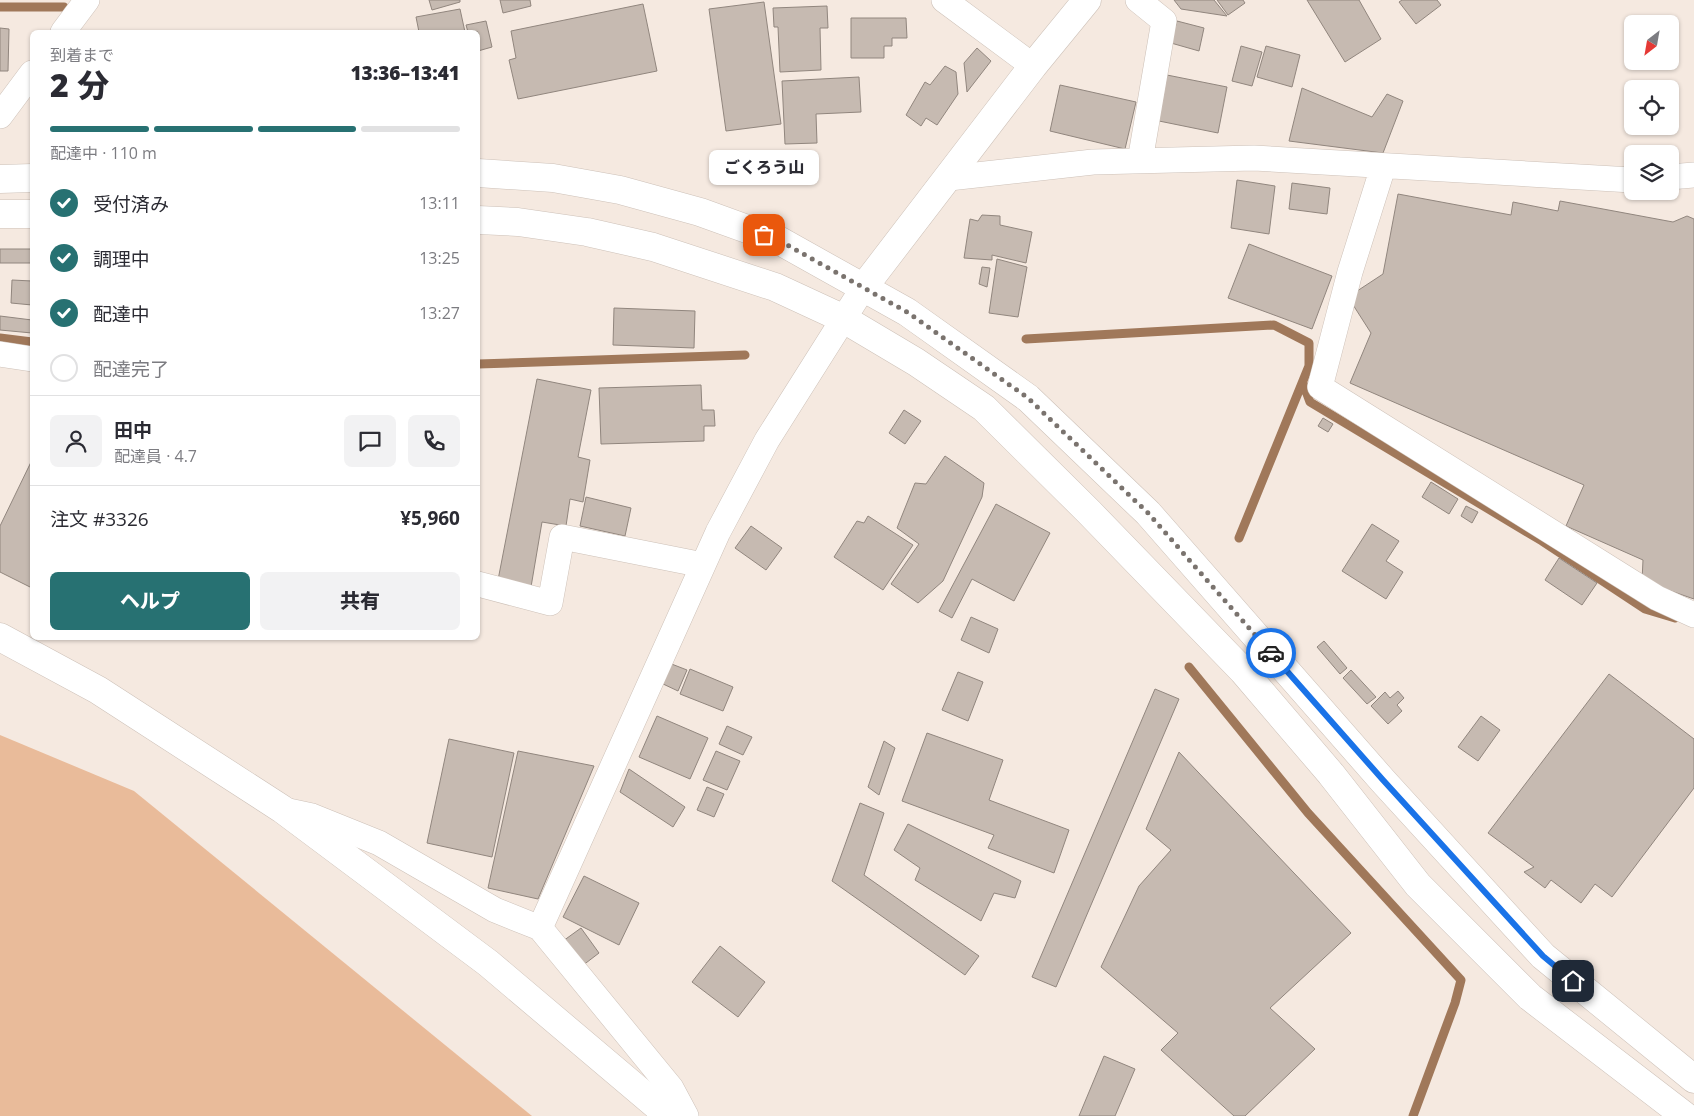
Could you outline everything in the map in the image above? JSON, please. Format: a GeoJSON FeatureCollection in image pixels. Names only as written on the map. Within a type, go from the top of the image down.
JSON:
{"type":"FeatureCollection","features":[{"type":"Feature","properties":{"kind":"street"},"geometry":{"type":"LineString","coordinates":[[64,30],[87,0]]}},
{"type":"Feature","properties":{"kind":"street"},"geometry":{"type":"LineString","coordinates":[[944,0],[1033,66]]}},
{"type":"Feature","properties":{"kind":"street"},"geometry":{"type":"LineString","coordinates":[[540,928],[718,532],[767,440],[842,318],[863,288],[1033,66],[1087,0]]}},
{"type":"Feature","properties":{"kind":"street"},"geometry":{"type":"LineString","coordinates":[[1138,0],[1164,22],[1140,161]]}},
{"type":"Feature","properties":{"kind":"street"},"geometry":{"type":"LineString","coordinates":[[0,116],[30,76]]}},
{"type":"Feature","properties":{"kind":"street"},"geometry":{"type":"LineString","coordinates":[[949,178],[1093,162],[1254,158],[1382,167],[1624,180]]}},
{"type":"Feature","properties":{"kind":"street"},"geometry":{"type":"LineString","coordinates":[[1382,167],[1350,272],[1320,387],[1657,598],[1694,615]]}},
{"type":"Feature","properties":{"kind":"street"},"geometry":{"type":"LineString","coordinates":[[480,173],[553,178],[620,190],[700,212],[780,241],[907,312],[1035,404],[1148,513],[1383,780],[1543,956],[1694,1078]]}},
{"type":"Feature","properties":{"kind":"street"},"geometry":{"type":"LineString","coordinates":[[1679,176],[1694,175]]}},
{"type":"Feature","properties":{"kind":"street"},"geometry":{"type":"LineString","coordinates":[[0,179],[30,178]]}},
{"type":"Feature","properties":{"kind":"street"},"geometry":{"type":"LineString","coordinates":[[0,214],[30,214]]}},
{"type":"Feature","properties":{"kind":"street"},"geometry":{"type":"LineString","coordinates":[[480,220],[518,222],[587,232],[653,247],[775,287],[842,318],[916,362],[984,408],[1090,512],[1242,672],[1331,774],[1418,884],[1530,997],[1685,1116]]}},
{"type":"Feature","properties":{"kind":"street"},"geometry":{"type":"LineString","coordinates":[[0,354],[30,359]]}},
{"type":"Feature","properties":{"kind":"street"},"geometry":{"type":"LineString","coordinates":[[480,584],[550,602],[562,537],[703,566]]}},
{"type":"Feature","properties":{"kind":"street"},"geometry":{"type":"LineString","coordinates":[[0,637],[98,690],[282,809],[488,963],[669,1116]]}},
{"type":"Feature","properties":{"kind":"street"},"geometry":{"type":"LineString","coordinates":[[282,809],[312,816],[379,843],[495,910],[540,928],[671,1088],[686,1116]]}},
{"type":"Feature","properties":{"kind":"shaded area"},"geometry":{"type":"Polygon","coordinates":[[[0,735],[134,791],[532,1116],[0,1116],[0,735]]]}},
{"type":"Feature","properties":{"kind":"building"},"geometry":{"type":"Polygon","coordinates":[[[429,0],[460,0],[460,2],[432,10],[429,0]]]}},
{"type":"Feature","properties":{"kind":"building"},"geometry":{"type":"Polygon","coordinates":[[[500,0],[530,0],[531,6],[503,13],[500,0]]]}},
{"type":"Feature","properties":{"kind":"building"},"geometry":{"type":"Polygon","coordinates":[[[1174,0],[1214,0],[1227,16],[1181,9],[1174,0]]]}},
{"type":"Feature","properties":{"kind":"building"},"geometry":{"type":"Polygon","coordinates":[[[1217,0],[1243,0],[1245,3],[1228,15],[1217,0]]]}},
{"type":"Feature","properties":{"kind":"building"},"geometry":{"type":"Polygon","coordinates":[[[1307,0],[1359,0],[1381,39],[1345,62],[1307,0]]]}},
{"type":"Feature","properties":{"kind":"building"},"geometry":{"type":"Polygon","coordinates":[[[1402,0],[1437,0],[1441,5],[1416,24],[1399,2],[1402,0]]]}},
{"type":"Feature","properties":{"kind":"building"},"geometry":{"type":"Polygon","coordinates":[[[764,2],[781,124],[726,131],[709,9],[764,2]]]}},
{"type":"Feature","properties":{"kind":"building"},"geometry":{"type":"Polygon","coordinates":[[[643,4],[657,71],[518,99],[509,60],[516,58],[511,31],[643,4]]]}},
{"type":"Feature","properties":{"kind":"building"},"geometry":{"type":"Polygon","coordinates":[[[827,6],[828,28],[820,28],[821,70],[780,72],[778,27],[774,27],[773,8],[827,6]]]}},
{"type":"Feature","properties":{"kind":"building"},"geometry":{"type":"Polygon","coordinates":[[[460,9],[465,30],[419,30],[416,17],[460,9]]]}},
{"type":"Feature","properties":{"kind":"building"},"geometry":{"type":"Polygon","coordinates":[[[851,18],[906,18],[907,38],[892,38],[892,46],[884,46],[884,58],[851,58],[851,18]]]}},
{"type":"Feature","properties":{"kind":"building"},"geometry":{"type":"Polygon","coordinates":[[[486,21],[492,47],[480,50],[480,30],[467,30],[466,25],[486,21]]]}},
{"type":"Feature","properties":{"kind":"building"},"geometry":{"type":"Polygon","coordinates":[[[1177,21],[1204,28],[1199,51],[1171,43],[1177,21]]]}},
{"type":"Feature","properties":{"kind":"building"},"geometry":{"type":"Polygon","coordinates":[[[0,28],[9,29],[8,71],[0,71],[0,28]]]}},
{"type":"Feature","properties":{"kind":"building"},"geometry":{"type":"Polygon","coordinates":[[[1241,46],[1262,52],[1252,86],[1232,81],[1241,46]]]}},
{"type":"Feature","properties":{"kind":"building"},"geometry":{"type":"Polygon","coordinates":[[[1266,46],[1300,55],[1292,87],[1257,77],[1266,46]]]}},
{"type":"Feature","properties":{"kind":"building"},"geometry":{"type":"Polygon","coordinates":[[[977,48],[991,61],[967,92],[964,63],[977,48]]]}},
{"type":"Feature","properties":{"kind":"building"},"geometry":{"type":"Polygon","coordinates":[[[945,66],[956,72],[958,94],[937,125],[926,118],[921,126],[906,115],[925,82],[930,85],[945,66]]]}},
{"type":"Feature","properties":{"kind":"building"},"geometry":{"type":"Polygon","coordinates":[[[1167,75],[1227,87],[1218,133],[1159,121],[1167,75]]]}},
{"type":"Feature","properties":{"kind":"building"},"geometry":{"type":"Polygon","coordinates":[[[859,77],[861,112],[816,114],[817,143],[785,144],[782,81],[859,77]]]}},
{"type":"Feature","properties":{"kind":"building"},"geometry":{"type":"Polygon","coordinates":[[[1060,85],[1136,102],[1125,149],[1050,131],[1060,85]]]}},
{"type":"Feature","properties":{"kind":"building"},"geometry":{"type":"Polygon","coordinates":[[[1302,88],[1372,117],[1387,94],[1403,101],[1383,153],[1289,141],[1302,88]]]}},
{"type":"Feature","properties":{"kind":"building"},"geometry":{"type":"Polygon","coordinates":[[[1237,180],[1275,186],[1269,234],[1231,228],[1237,180]]]}},
{"type":"Feature","properties":{"kind":"building"},"geometry":{"type":"Polygon","coordinates":[[[1292,183],[1330,188],[1327,214],[1289,209],[1292,183]]]}},
{"type":"Feature","properties":{"kind":"building"},"geometry":{"type":"Polygon","coordinates":[[[1398,194],[1511,215],[1513,202],[1558,211],[1560,201],[1673,222],[1687,216],[1694,219],[1694,599],[1642,581],[1643,560],[1566,526],[1584,485],[1350,383],[1371,333],[1348,297],[1383,274],[1398,194]]]}},
{"type":"Feature","properties":{"kind":"building"},"geometry":{"type":"Polygon","coordinates":[[[982,215],[1000,216],[1000,225],[1032,232],[1026,263],[992,255],[992,260],[964,258],[970,219],[978,221],[982,215]]]}},
{"type":"Feature","properties":{"kind":"building"},"geometry":{"type":"Polygon","coordinates":[[[1249,244],[1332,276],[1312,329],[1228,298],[1249,244]]]}},
{"type":"Feature","properties":{"kind":"building"},"geometry":{"type":"Polygon","coordinates":[[[0,249],[30,249],[30,263],[0,263],[0,249]]]}},
{"type":"Feature","properties":{"kind":"building"},"geometry":{"type":"Polygon","coordinates":[[[997,259],[1027,267],[1018,317],[989,313],[997,259]]]}},
{"type":"Feature","properties":{"kind":"building"},"geometry":{"type":"Polygon","coordinates":[[[982,267],[990,268],[987,287],[979,284],[982,267]]]}},
{"type":"Feature","properties":{"kind":"building"},"geometry":{"type":"Polygon","coordinates":[[[12,280],[30,281],[30,305],[11,303],[12,280]]]}},
{"type":"Feature","properties":{"kind":"building"},"geometry":{"type":"Polygon","coordinates":[[[614,308],[695,311],[694,348],[613,345],[614,308]]]}},
{"type":"Feature","properties":{"kind":"building"},"geometry":{"type":"Polygon","coordinates":[[[0,316],[30,320],[30,333],[0,330],[0,316]]]}},
{"type":"Feature","properties":{"kind":"building"},"geometry":{"type":"Polygon","coordinates":[[[537,379],[591,390],[578,457],[590,460],[583,502],[570,499],[566,526],[542,522],[531,587],[498,580],[537,379]]]}},
{"type":"Feature","properties":{"kind":"building"},"geometry":{"type":"Polygon","coordinates":[[[701,385],[702,410],[714,410],[715,426],[704,426],[704,441],[601,444],[599,388],[701,385]]]}},
{"type":"Feature","properties":{"kind":"building"},"geometry":{"type":"Polygon","coordinates":[[[904,410],[921,421],[905,444],[889,433],[904,410]]]}},
{"type":"Feature","properties":{"kind":"building"},"geometry":{"type":"Polygon","coordinates":[[[1323,418],[1333,424],[1328,432],[1318,426],[1323,418]]]}},
{"type":"Feature","properties":{"kind":"building"},"geometry":{"type":"Polygon","coordinates":[[[945,456],[984,483],[982,497],[943,581],[918,603],[891,584],[919,544],[897,528],[915,483],[926,484],[945,456]]]}},
{"type":"Feature","properties":{"kind":"building"},"geometry":{"type":"Polygon","coordinates":[[[30,464],[30,587],[0,572],[0,526],[30,464]]]}},
{"type":"Feature","properties":{"kind":"building"},"geometry":{"type":"Polygon","coordinates":[[[1431,482],[1458,499],[1449,514],[1422,497],[1431,482]]]}},
{"type":"Feature","properties":{"kind":"building"},"geometry":{"type":"Polygon","coordinates":[[[586,497],[631,508],[625,536],[580,526],[586,497]]]}},
{"type":"Feature","properties":{"kind":"building"},"geometry":{"type":"Polygon","coordinates":[[[996,504],[1050,533],[1014,601],[972,579],[952,618],[939,611],[996,504]]]}},
{"type":"Feature","properties":{"kind":"building"},"geometry":{"type":"Polygon","coordinates":[[[1466,506],[1478,512],[1472,523],[1461,516],[1466,506]]]}},
{"type":"Feature","properties":{"kind":"building"},"geometry":{"type":"Polygon","coordinates":[[[868,516],[913,545],[883,590],[834,557],[857,521],[864,523],[868,516]]]}},
{"type":"Feature","properties":{"kind":"building"},"geometry":{"type":"Polygon","coordinates":[[[1372,524],[1399,541],[1386,561],[1403,572],[1386,599],[1342,571],[1372,524]]]}},
{"type":"Feature","properties":{"kind":"building"},"geometry":{"type":"Polygon","coordinates":[[[751,526],[782,548],[766,570],[735,548],[751,526]]]}},
{"type":"Feature","properties":{"kind":"building"},"geometry":{"type":"Polygon","coordinates":[[[1559,558],[1597,583],[1582,605],[1545,580],[1559,558]]]}},
{"type":"Feature","properties":{"kind":"building"},"geometry":{"type":"Polygon","coordinates":[[[971,617],[998,629],[989,653],[961,640],[971,617]]]}},
{"type":"Feature","properties":{"kind":"building"},"geometry":{"type":"Polygon","coordinates":[[[1324,641],[1347,668],[1340,674],[1317,647],[1324,641]]]}},
{"type":"Feature","properties":{"kind":"building"},"geometry":{"type":"Polygon","coordinates":[[[669,663],[687,670],[678,691],[661,683],[669,663]]]}},
{"type":"Feature","properties":{"kind":"building"},"geometry":{"type":"Polygon","coordinates":[[[690,669],[733,687],[723,711],[680,694],[690,669]]]}},
{"type":"Feature","properties":{"kind":"building"},"geometry":{"type":"Polygon","coordinates":[[[1351,670],[1376,697],[1367,704],[1343,678],[1351,670]]]}},
{"type":"Feature","properties":{"kind":"building"},"geometry":{"type":"Polygon","coordinates":[[[958,672],[983,682],[968,721],[942,710],[958,672]]]}},
{"type":"Feature","properties":{"kind":"building"},"geometry":{"type":"Polygon","coordinates":[[[1609,674],[1694,739],[1694,788],[1612,897],[1595,884],[1581,903],[1551,880],[1545,888],[1524,872],[1534,867],[1488,833],[1609,674]]]}},
{"type":"Feature","properties":{"kind":"building"},"geometry":{"type":"Polygon","coordinates":[[[1155,689],[1179,699],[1056,987],[1032,977],[1155,689]]]}},
{"type":"Feature","properties":{"kind":"building"},"geometry":{"type":"Polygon","coordinates":[[[1398,691],[1404,698],[1397,705],[1402,711],[1388,724],[1371,706],[1385,692],[1390,698],[1398,691]]]}},
{"type":"Feature","properties":{"kind":"building"},"geometry":{"type":"Polygon","coordinates":[[[657,716],[708,738],[690,779],[639,757],[657,716]]]}},
{"type":"Feature","properties":{"kind":"building"},"geometry":{"type":"Polygon","coordinates":[[[1481,716],[1500,730],[1478,761],[1458,747],[1481,716]]]}},
{"type":"Feature","properties":{"kind":"building"},"geometry":{"type":"Polygon","coordinates":[[[727,726],[752,737],[743,755],[719,744],[727,726]]]}},
{"type":"Feature","properties":{"kind":"building"},"geometry":{"type":"Polygon","coordinates":[[[927,733],[1003,760],[989,800],[1069,830],[1054,873],[988,848],[994,835],[902,801],[927,733]]]}},
{"type":"Feature","properties":{"kind":"building"},"geometry":{"type":"Polygon","coordinates":[[[449,739],[514,753],[492,857],[427,843],[449,739]]]}},
{"type":"Feature","properties":{"kind":"building"},"geometry":{"type":"Polygon","coordinates":[[[884,741],[895,748],[879,795],[868,787],[884,741]]]}},
{"type":"Feature","properties":{"kind":"building"},"geometry":{"type":"Polygon","coordinates":[[[518,751],[594,766],[538,899],[488,888],[518,751]]]}},
{"type":"Feature","properties":{"kind":"building"},"geometry":{"type":"Polygon","coordinates":[[[716,751],[740,761],[727,790],[703,780],[716,751]]]}},
{"type":"Feature","properties":{"kind":"building"},"geometry":{"type":"Polygon","coordinates":[[[1179,752],[1351,933],[1270,1008],[1315,1049],[1245,1116],[1234,1116],[1161,1050],[1178,1033],[1101,967],[1139,886],[1171,850],[1146,829],[1179,752]]]}},
{"type":"Feature","properties":{"kind":"building"},"geometry":{"type":"Polygon","coordinates":[[[629,769],[685,807],[673,827],[620,792],[629,769]]]}},
{"type":"Feature","properties":{"kind":"building"},"geometry":{"type":"Polygon","coordinates":[[[707,787],[724,794],[714,817],[697,810],[707,787]]]}},
{"type":"Feature","properties":{"kind":"building"},"geometry":{"type":"Polygon","coordinates":[[[860,803],[884,813],[864,875],[979,956],[965,975],[832,881],[860,803]]]}},
{"type":"Feature","properties":{"kind":"building"},"geometry":{"type":"Polygon","coordinates":[[[908,824],[1021,881],[1015,898],[994,893],[981,921],[915,880],[920,868],[894,850],[908,824]]]}},
{"type":"Feature","properties":{"kind":"building"},"geometry":{"type":"Polygon","coordinates":[[[584,876],[639,903],[619,945],[563,917],[584,876]]]}},
{"type":"Feature","properties":{"kind":"building"},"geometry":{"type":"Polygon","coordinates":[[[581,928],[599,953],[582,966],[563,941],[581,928]]]}},
{"type":"Feature","properties":{"kind":"building"},"geometry":{"type":"Polygon","coordinates":[[[720,946],[765,982],[738,1017],[692,982],[720,946]]]}},
{"type":"Feature","properties":{"kind":"building"},"geometry":{"type":"Polygon","coordinates":[[[1104,1056],[1135,1069],[1115,1116],[1079,1116],[1104,1056]]]}},
{"type":"Feature","properties":{"kind":"waterway"},"geometry":{"type":"LineString","coordinates":[[0,7],[64,7]]}},
{"type":"Feature","properties":{"kind":"waterway"},"geometry":{"type":"LineString","coordinates":[[1026,339],[1274,325],[1309,343],[1309,366],[1239,538]]}},
{"type":"Feature","properties":{"kind":"waterway"},"geometry":{"type":"LineString","coordinates":[[0,338],[30,342]]}},
{"type":"Feature","properties":{"kind":"waterway"},"geometry":{"type":"LineString","coordinates":[[480,364],[745,355]]}},
{"type":"Feature","properties":{"kind":"waterway"},"geometry":{"type":"LineString","coordinates":[[1303,383],[1310,402],[1542,541],[1645,609],[1675,618]]}},
{"type":"Feature","properties":{"kind":"waterway"},"geometry":{"type":"LineString","coordinates":[[1189,667],[1308,813],[1461,980],[1455,1003],[1413,1116]]}},
{"type":"Feature","properties":{"kind":"way so far"},"geometry":{"type":"LineString","coordinates":[[764,235],[780,241],[907,312],[1028,398],[1148,513],[1271,653]]}},
{"type":"Feature","properties":{"kind":"place","name":"ごくろう山"},"geometry":{"type":"Point","coordinates":[764,235]}},
{"type":"Feature","properties":{"kind":"route"},"geometry":{"type":"LineString","coordinates":[[1271,653],[1543,956],[1573,981]]}}]}
